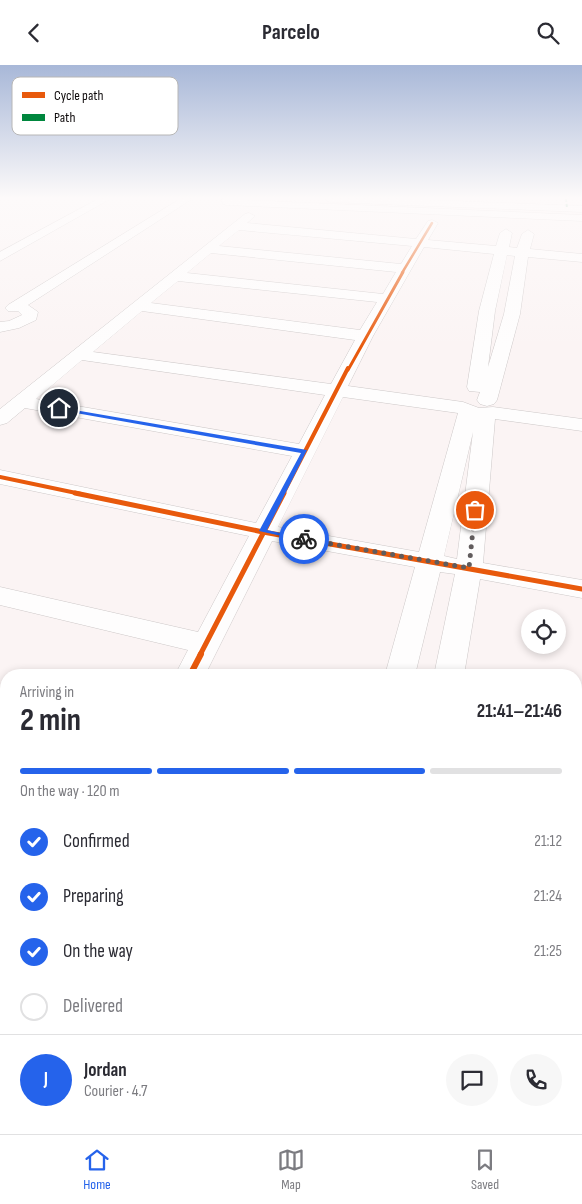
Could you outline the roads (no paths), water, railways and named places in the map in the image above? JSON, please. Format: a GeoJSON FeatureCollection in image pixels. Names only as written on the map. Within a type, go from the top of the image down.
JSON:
{"type":"FeatureCollection","features":[{"type":"Feature","properties":{"kind":"street"},"geometry":{"type":"LineString","coordinates":[[0,257],[15,249]]}},
{"type":"Feature","properties":{"kind":"street"},"geometry":{"type":"LineString","coordinates":[[6,308],[104,249]]}},
{"type":"Feature","properties":{"kind":"street"},"geometry":{"type":"LineString","coordinates":[[0,419],[140,306],[207,249],[406,269]]}},
{"type":"Feature","properties":{"kind":"street"},"geometry":{"type":"LineString","coordinates":[[193,669],[365,336],[417,249]]}},
{"type":"Feature","properties":{"kind":"street"},"geometry":{"type":"LineString","coordinates":[[478,249],[501,254],[522,253],[582,258]]}},
{"type":"Feature","properties":{"kind":"street"},"geometry":{"type":"LineString","coordinates":[[450,669],[469,568],[487,311],[502,249]]}},
{"type":"Feature","properties":{"kind":"street"},"geometry":{"type":"LineString","coordinates":[[402,669],[429,560],[479,406],[512,313],[523,249]]}},
{"type":"Feature","properties":{"kind":"street"},"geometry":{"type":"LineString","coordinates":[[174,276],[388,299]]}},
{"type":"Feature","properties":{"kind":"street"},"geometry":{"type":"LineString","coordinates":[[140,306],[365,336]]}},
{"type":"Feature","properties":{"kind":"street"},"geometry":{"type":"LineString","coordinates":[[0,327],[24,321],[30,317],[30,312],[6,308]]}},
{"type":"Feature","properties":{"kind":"street"},"geometry":{"type":"LineString","coordinates":[[487,311],[512,313]]}},
{"type":"Feature","properties":{"kind":"street"},"geometry":{"type":"LineString","coordinates":[[85,351],[479,406],[582,425]]}},
{"type":"Feature","properties":{"kind":"street"},"geometry":{"type":"LineString","coordinates":[[22,402],[305,451]]}},
{"type":"Feature","properties":{"kind":"street"},"geometry":{"type":"LineString","coordinates":[[479,406],[582,413]]}},
{"type":"Feature","properties":{"kind":"street"},"geometry":{"type":"LineString","coordinates":[[0,477],[263,531],[582,589]]}},
{"type":"Feature","properties":{"kind":"street"},"geometry":{"type":"LineString","coordinates":[[0,596],[207,644]]}}]}
